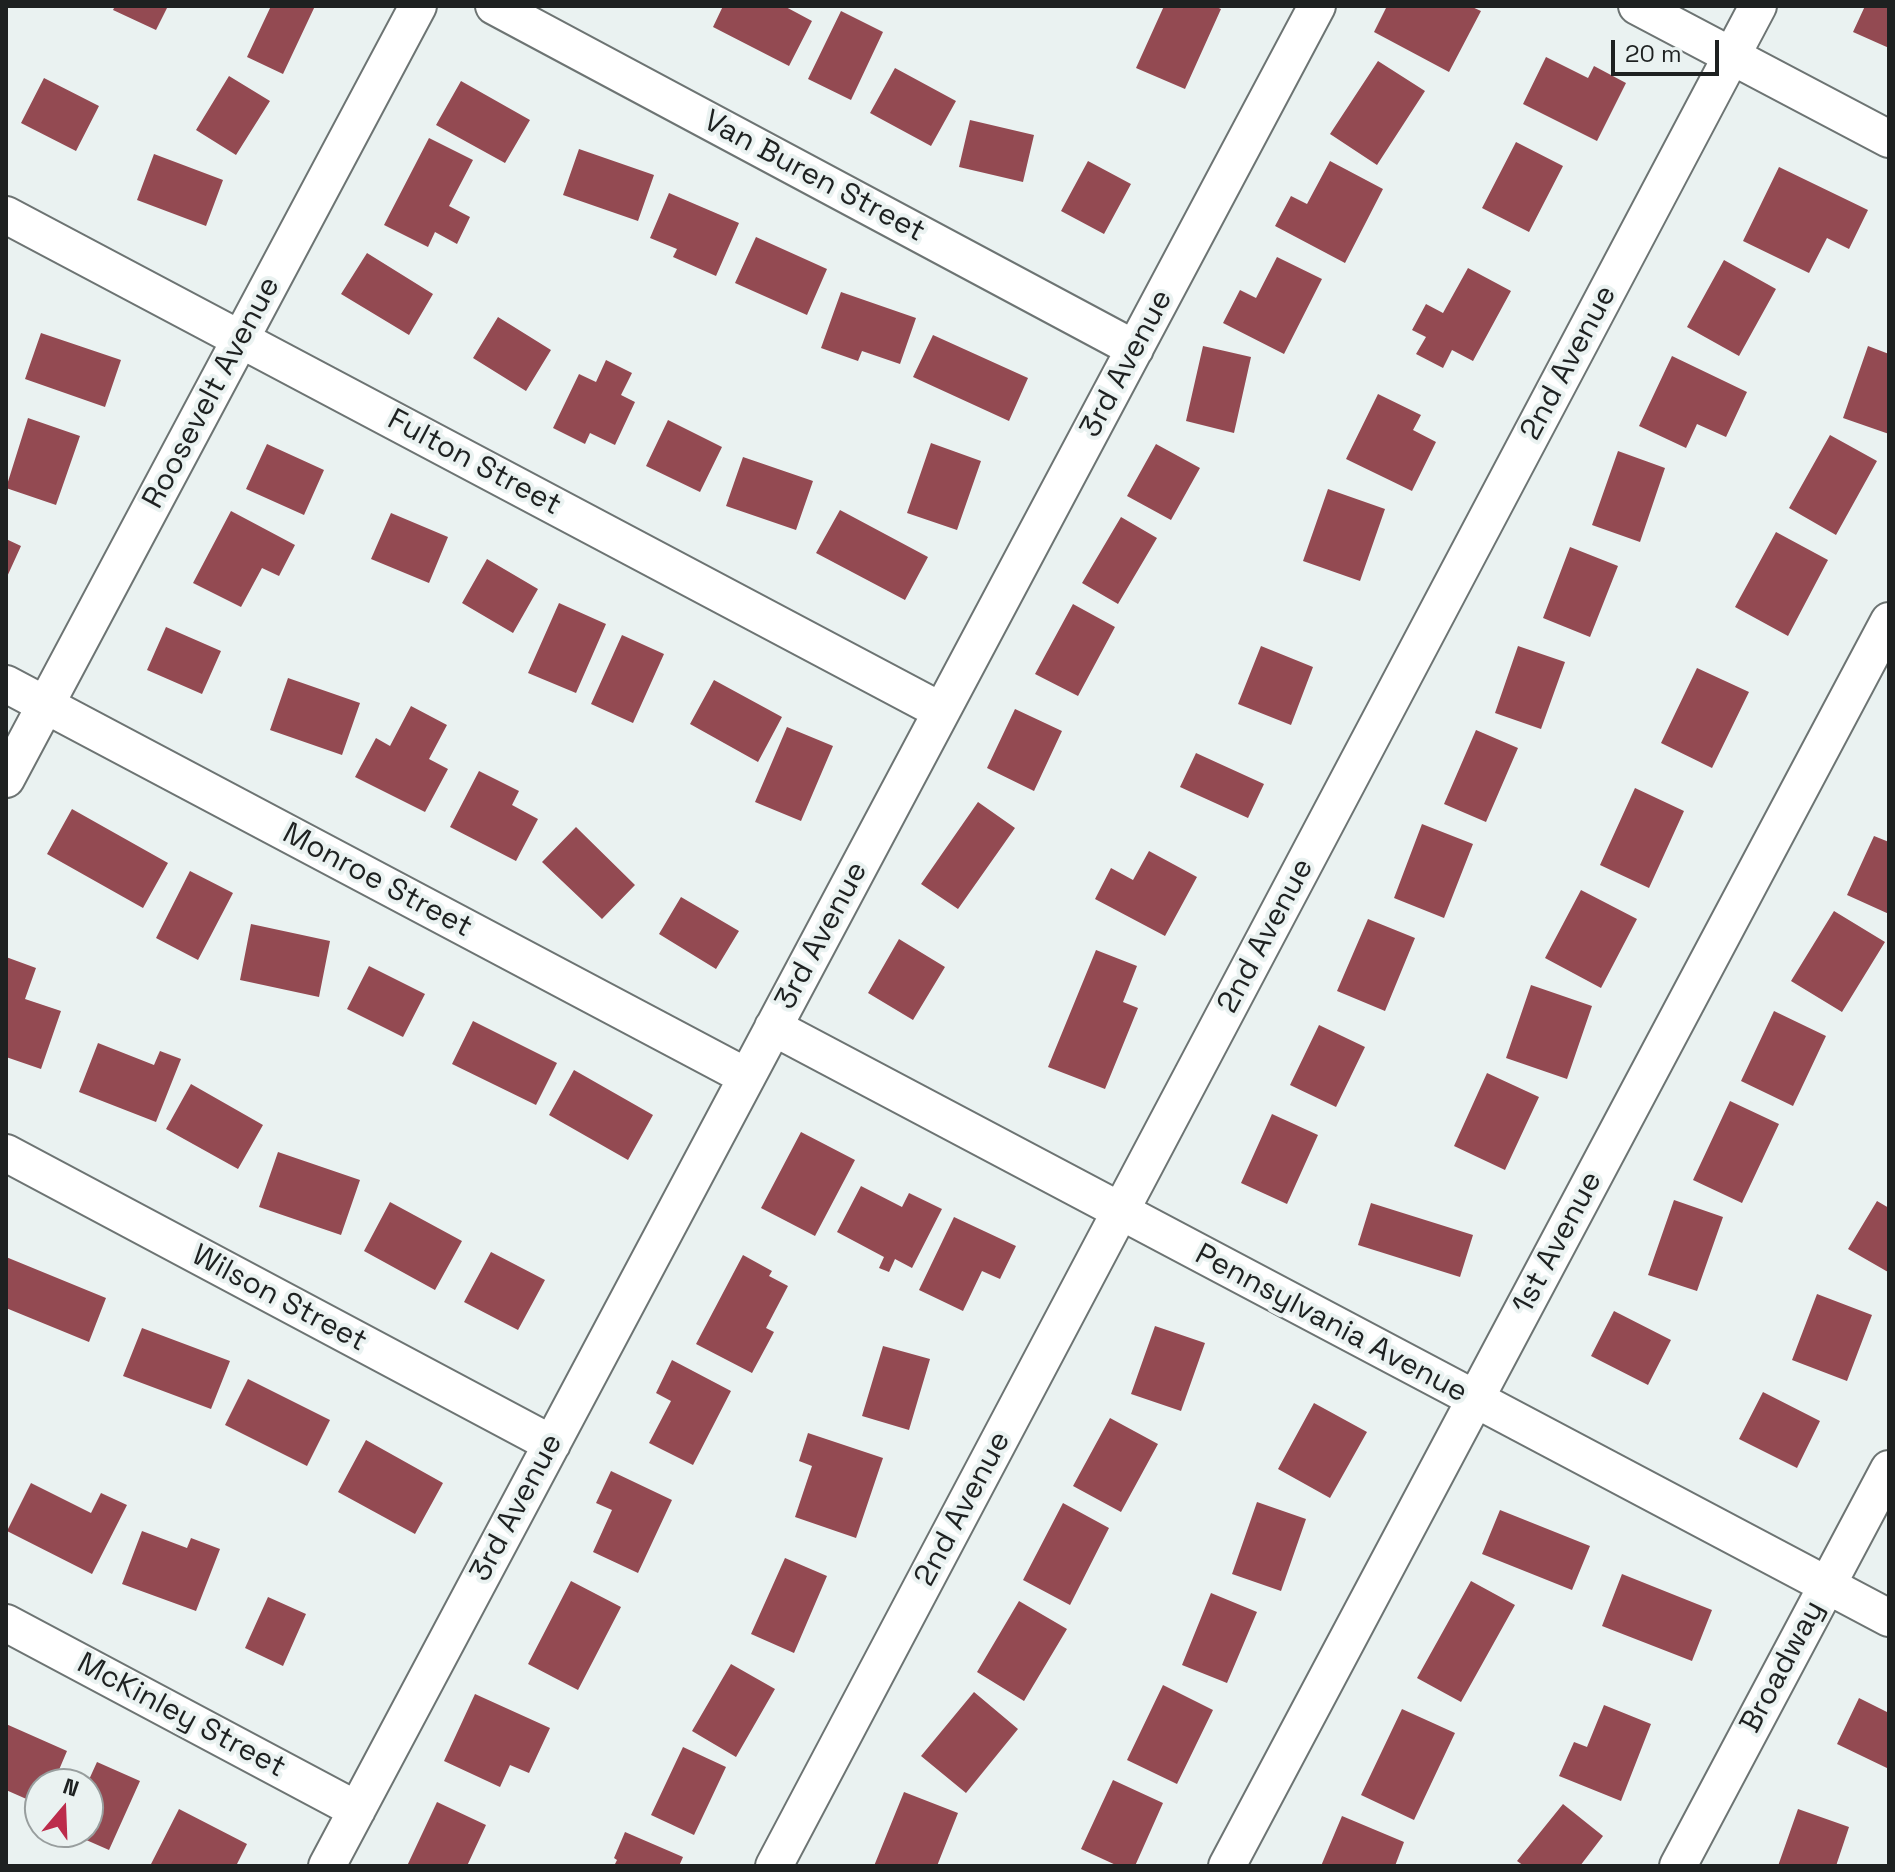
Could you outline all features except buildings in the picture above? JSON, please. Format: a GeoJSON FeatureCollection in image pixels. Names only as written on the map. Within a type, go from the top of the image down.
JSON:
{"type":"FeatureCollection","features":[{"type":"Feature","properties":{"kind":"street","name":"Roosevelt Avenue"},"geometry":{"type":"LineString","coordinates":[[6,779],[418,6]]}},
{"type":"Feature","properties":{"kind":"street","name":"Van Buren Street"},"geometry":{"type":"LineString","coordinates":[[494,6],[1135,349]]}},
{"type":"Feature","properties":{"kind":"street","name":"3rd Avenue"},"geometry":{"type":"LineString","coordinates":[[327,1866],[1317,6]]}},
{"type":"Feature","properties":{"kind":"street"},"geometry":{"type":"LineString","coordinates":[[1637,6],[1889,139]]}},
{"type":"Feature","properties":{"kind":"street","name":"2nd Avenue"},"geometry":{"type":"LineString","coordinates":[[774,1866],[1758,6]]}},
{"type":"Feature","properties":{"kind":"street","name":"Fulton Street"},"geometry":{"type":"LineString","coordinates":[[6,215],[941,711]]}},
{"type":"Feature","properties":{"kind":"street","name":"1st Avenue"},"geometry":{"type":"LineString","coordinates":[[1227,1866],[1889,621]]}},
{"type":"Feature","properties":{"kind":"street","name":"Monroe Street"},"geometry":{"type":"LineString","coordinates":[[6,684],[747,1077]]}},
{"type":"Feature","properties":{"kind":"street","name":"Pennsylvania Avenue"},"geometry":{"type":"LineString","coordinates":[[773,1027],[1889,1618]]}},
{"type":"Feature","properties":{"kind":"street","name":"Wilson Street"},"geometry":{"type":"LineString","coordinates":[[6,1153],[552,1444]]}},
{"type":"Feature","properties":{"kind":"street","name":"Broadway"},"geometry":{"type":"LineString","coordinates":[[1678,1866],[1889,1469]]}},
{"type":"Feature","properties":{"kind":"street","name":"McKinley Street"},"geometry":{"type":"LineString","coordinates":[[6,1623],[357,1810]]}}]}
